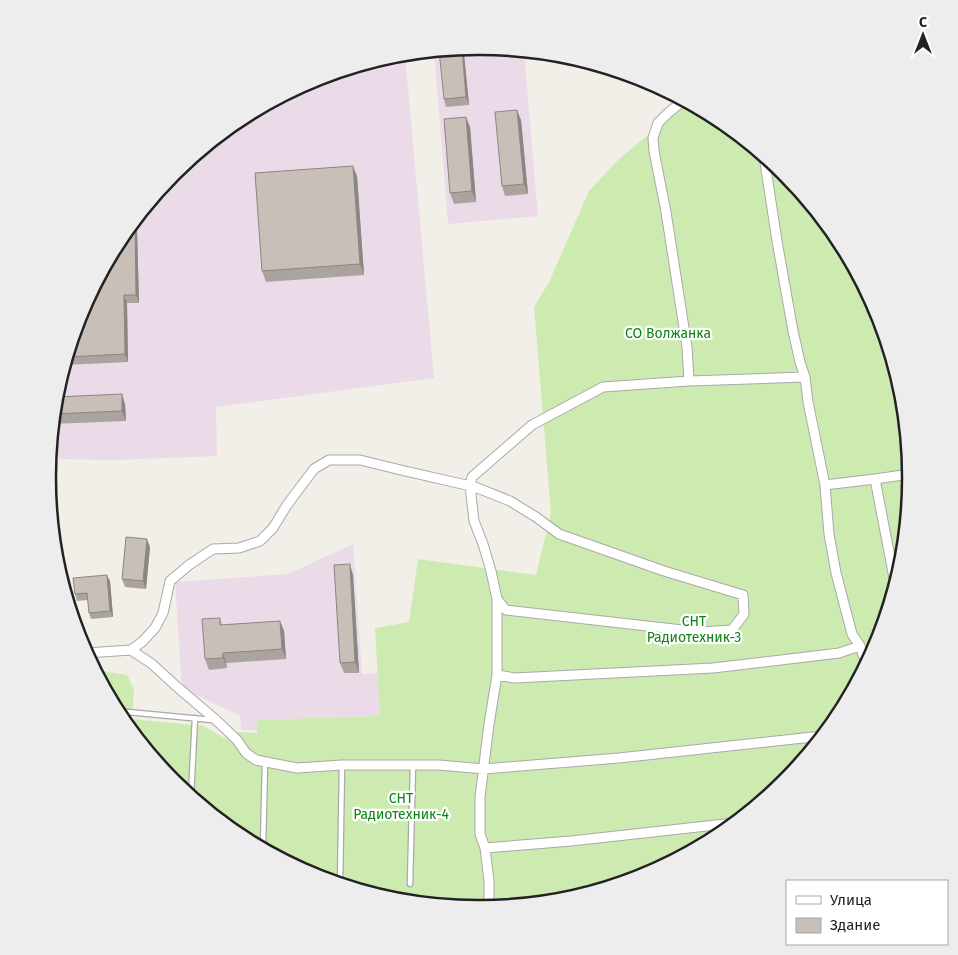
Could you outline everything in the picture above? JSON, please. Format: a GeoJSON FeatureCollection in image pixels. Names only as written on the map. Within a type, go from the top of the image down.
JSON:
{"type":"FeatureCollection","features":[{"type":"Feature","properties":{"kind":"street"},"geometry":{"type":"LineString","coordinates":[[678,105],[658,123],[653,138],[687,347],[689,382]]}},
{"type":"Feature","properties":{"kind":"street"},"geometry":{"type":"LineString","coordinates":[[766,167],[793,331],[805,376],[808,402],[825,485],[829,534],[836,573],[852,634],[863,653]]}},
{"type":"Feature","properties":{"kind":"street"},"geometry":{"type":"LineString","coordinates":[[489,900],[490,881],[485,848],[480,834],[480,797],[497,675],[497,599],[491,571],[474,521],[470,486],[472,477],[532,425],[603,387],[805,376]]}},
{"type":"Feature","properties":{"kind":"street"},"geometry":{"type":"LineString","coordinates":[[95,652],[131,650],[142,642],[155,628],[163,612],[170,582],[189,565],[213,549],[239,548],[260,541],[273,528],[287,505],[314,469],[329,460],[360,460],[470,486],[510,501],[536,517],[558,534],[743,596],[744,614],[732,630],[700,632],[506,610],[497,599]]}},
{"type":"Feature","properties":{"kind":"street"},"geometry":{"type":"LineString","coordinates":[[825,485],[902,475]]}},
{"type":"Feature","properties":{"kind":"street"},"geometry":{"type":"LineString","coordinates":[[875,480],[892,567]]}},
{"type":"Feature","properties":{"kind":"street"},"geometry":{"type":"LineString","coordinates":[[497,675],[515,678],[713,668],[839,653],[860,646]]}},
{"type":"Feature","properties":{"kind":"street"},"geometry":{"type":"LineString","coordinates":[[131,650],[152,664],[216,720],[237,740],[246,753],[256,760],[297,768],[342,765],[439,765],[484,769],[619,758],[812,737]]}},
{"type":"Feature","properties":{"kind":"street"},"geometry":{"type":"LineString","coordinates":[[485,848],[571,841],[720,825]]}},
{"type":"Feature","properties":{"kind":"lane"},"geometry":{"type":"LineString","coordinates":[[128,712],[216,720]]}},
{"type":"Feature","properties":{"kind":"lane"},"geometry":{"type":"LineString","coordinates":[[191,787],[195,718]]}},
{"type":"Feature","properties":{"kind":"lane"},"geometry":{"type":"LineString","coordinates":[[263,840],[265,762]]}},
{"type":"Feature","properties":{"kind":"lane"},"geometry":{"type":"LineString","coordinates":[[340,877],[342,765]]}},
{"type":"Feature","properties":{"kind":"lane"},"geometry":{"type":"LineString","coordinates":[[410,884],[413,765]]}},
{"type":"Feature","properties":{"kind":"shaded area"},"geometry":{"type":"Polygon","coordinates":[[[479,55],[525,58],[538,216],[448,224],[435,58],[479,55]]]}},
{"type":"Feature","properties":{"kind":"shaded area"},"geometry":{"type":"Polygon","coordinates":[[[406,62],[434,378],[216,407],[217,456],[114,460],[57,459],[60,422],[71,368],[89,316],[113,266],[144,220],[161,199],[200,160],[244,126],[317,87],[370,69],[406,62]]]}},
{"type":"Feature","properties":{"kind":"shaded area"},"geometry":{"type":"Polygon","coordinates":[[[353,544],[362,674],[408,672],[410,715],[257,720],[257,730],[241,730],[240,716],[182,688],[175,582],[288,574],[353,544]]]}},
{"type":"Feature","properties":{"kind":"green space"},"geometry":{"type":"Polygon","coordinates":[[[681,107],[714,126],[736,142],[778,179],[814,220],[845,266],[869,316],[887,368],[898,422],[901,450],[902,478],[898,533],[887,587],[869,639],[845,689],[830,712],[797,756],[778,776],[758,795],[714,829],[641,868],[615,878],[561,892],[507,899],[479,900],[451,899],[397,892],[343,878],[317,868],[268,843],[222,813],[200,795],[161,756],[133,719],[204,726],[226,739],[234,732],[257,733],[257,720],[380,716],[375,628],[409,622],[418,559],[536,575],[551,513],[534,307],[549,282],[589,191],[617,161],[681,107]]]}},
{"type":"Feature","properties":{"kind":"green space"},"geometry":{"type":"Polygon","coordinates":[[[104,671],[127,675],[134,689],[132,718],[104,671]]]}},
{"type":"Feature","properties":{"kind":"building"},"geometry":{"type":"Polygon","coordinates":[[[463,56],[466,97],[444,99],[440,57],[463,56]]]}},
{"type":"Feature","properties":{"kind":"building"},"geometry":{"type":"Polygon","coordinates":[[[517,110],[524,184],[502,186],[495,112],[517,110]]]}},
{"type":"Feature","properties":{"kind":"building"},"geometry":{"type":"Polygon","coordinates":[[[466,117],[472,191],[450,193],[444,119],[466,117]]]}},
{"type":"Feature","properties":{"kind":"building"},"geometry":{"type":"Polygon","coordinates":[[[353,166],[360,264],[262,271],[255,173],[353,166]]]}},
{"type":"Feature","properties":{"kind":"building"},"geometry":{"type":"Polygon","coordinates":[[[135,233],[136,295],[124,295],[125,354],[75,357],[100,291],[113,266],[135,233]]]}},
{"type":"Feature","properties":{"kind":"building"},"geometry":{"type":"Polygon","coordinates":[[[122,394],[122,411],[62,414],[65,397],[122,394]]]}},
{"type":"Feature","properties":{"kind":"building"},"geometry":{"type":"Polygon","coordinates":[[[126,537],[147,539],[143,581],[122,579],[126,537]]]}},
{"type":"Feature","properties":{"kind":"building"},"geometry":{"type":"Polygon","coordinates":[[[350,564],[355,662],[340,663],[334,565],[350,564]]]}},
{"type":"Feature","properties":{"kind":"building"},"geometry":{"type":"Polygon","coordinates":[[[107,575],[110,611],[89,613],[87,593],[75,594],[73,578],[107,575]]]}},
{"type":"Feature","properties":{"kind":"building"},"geometry":{"type":"Polygon","coordinates":[[[220,618],[220,625],[280,621],[282,649],[223,653],[223,658],[205,659],[202,619],[220,618]]]}},
{"type":"Feature","properties":{"kind":"park label","name":"СО Волжанка"},"geometry":{"type":"Point","coordinates":[668,333]}},
{"type":"Feature","properties":{"kind":"park label","name":"СНТ Радиотехник-3"},"geometry":{"type":"Point","coordinates":[694,630]}},
{"type":"Feature","properties":{"kind":"park label","name":"СНТ Радиотехник-4"},"geometry":{"type":"Point","coordinates":[401,806]}}]}
